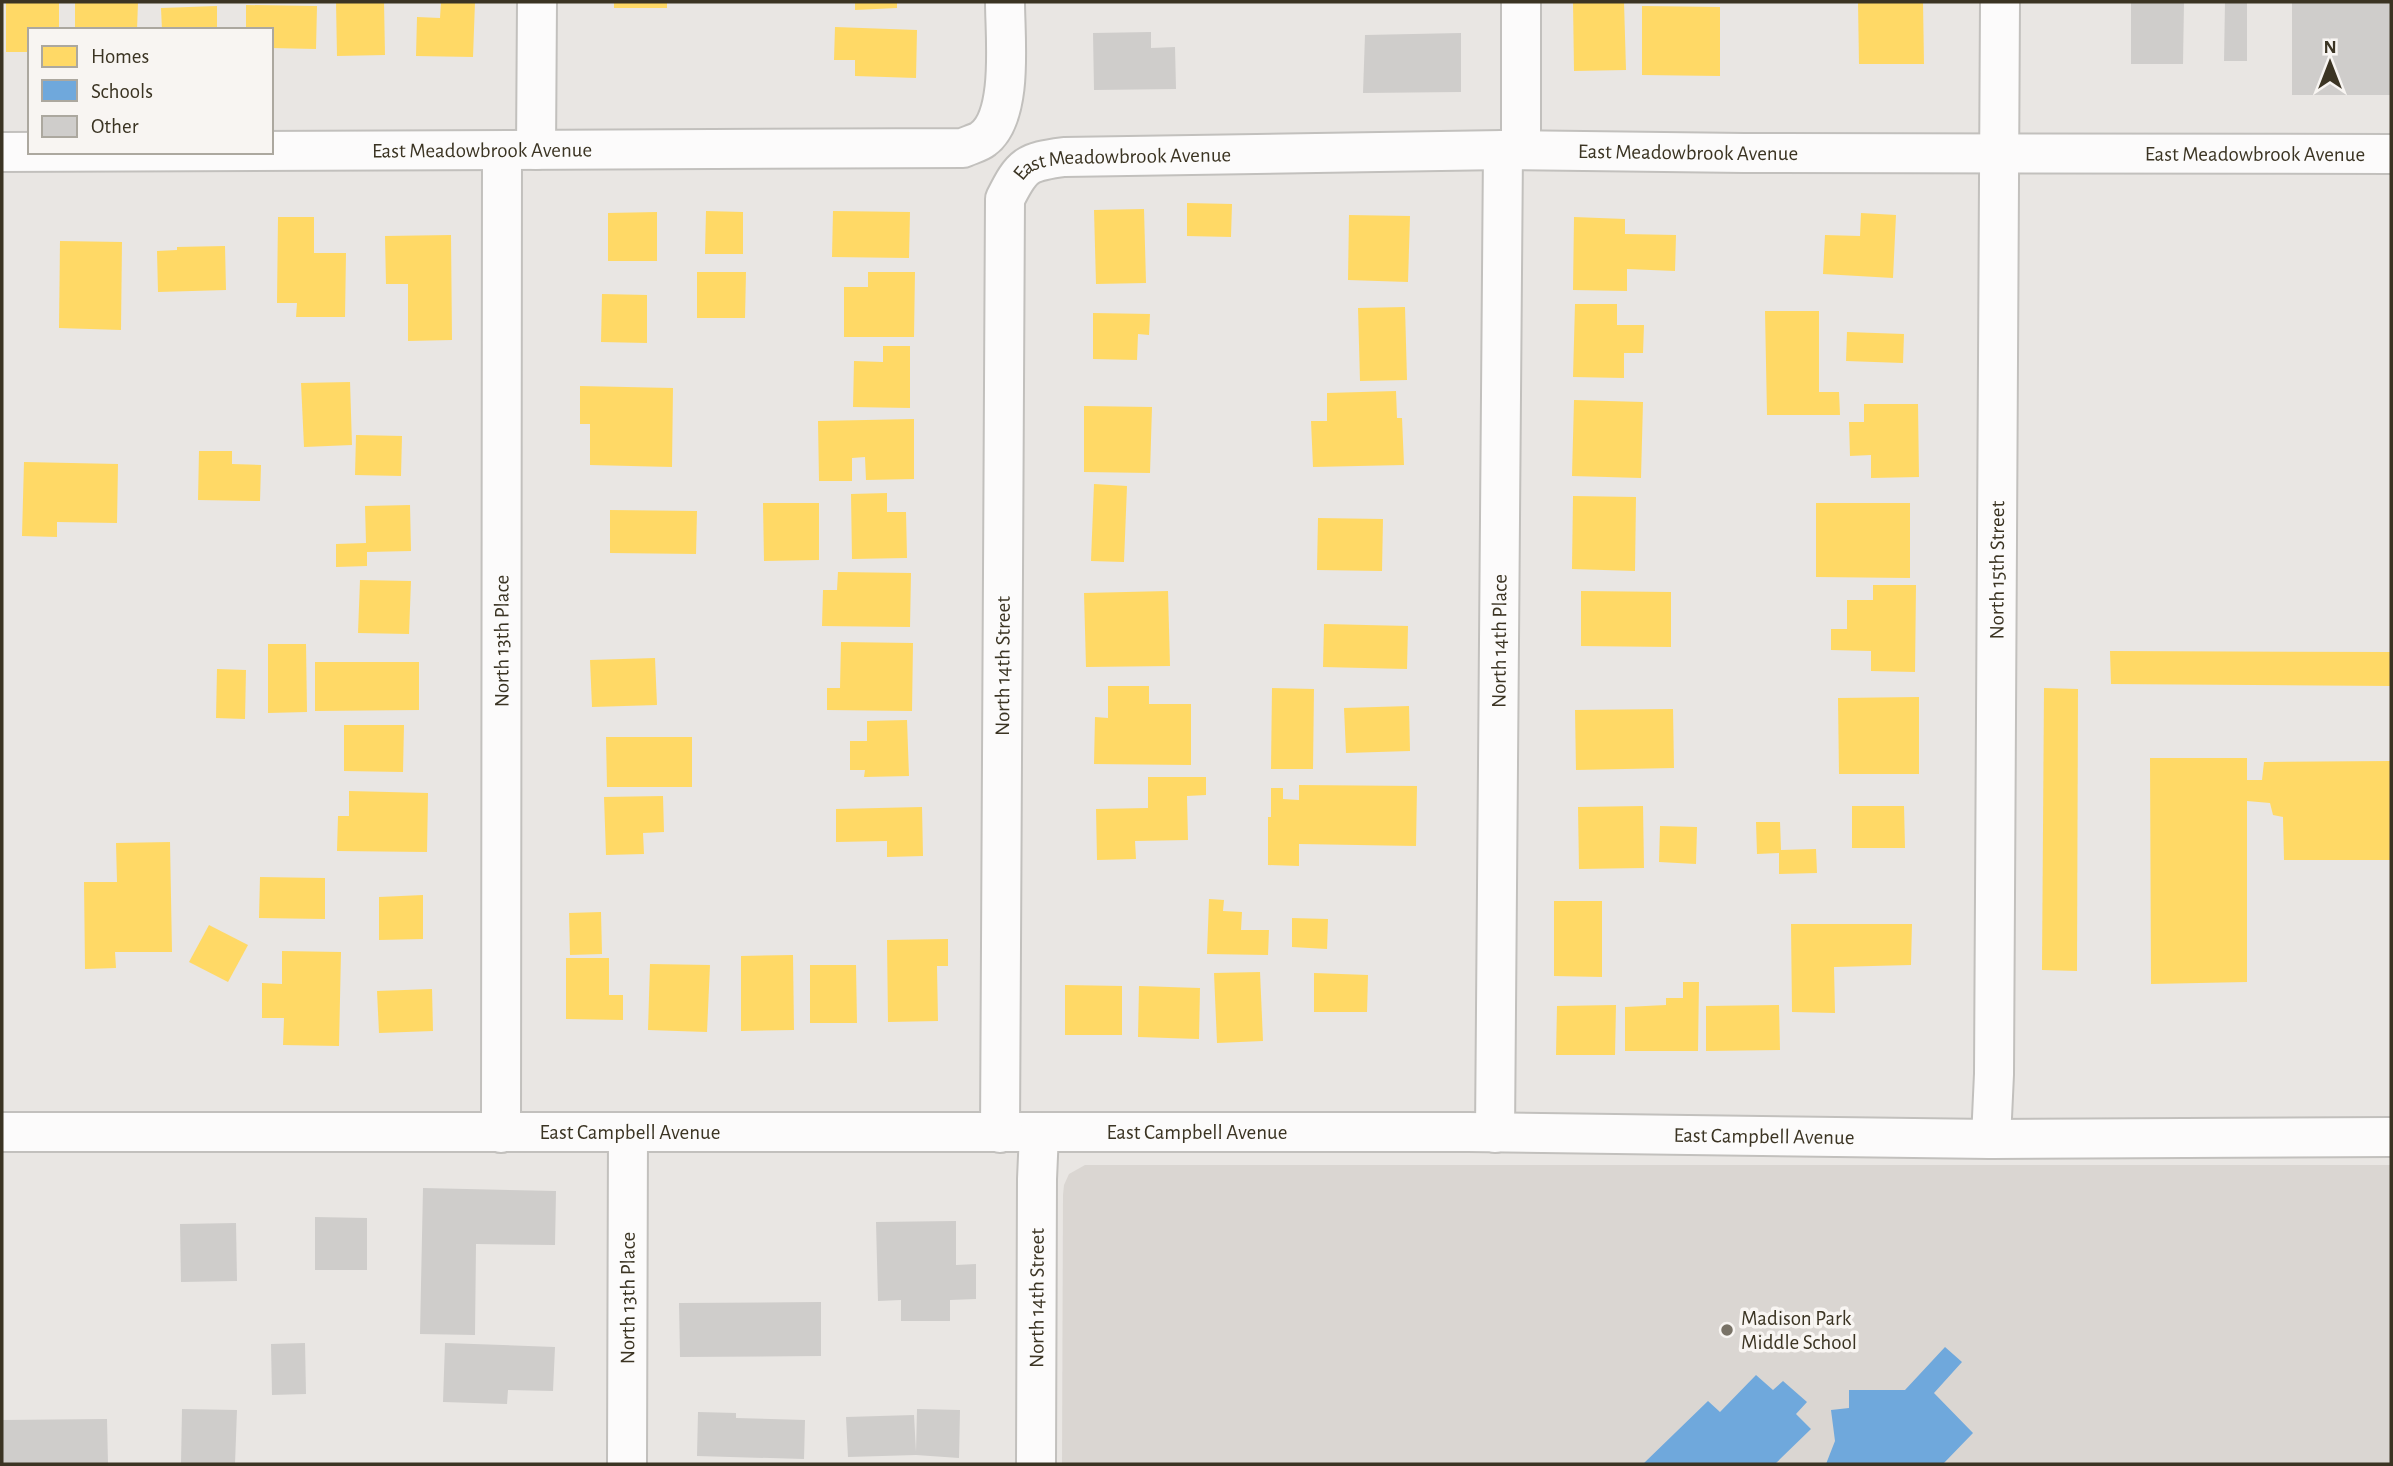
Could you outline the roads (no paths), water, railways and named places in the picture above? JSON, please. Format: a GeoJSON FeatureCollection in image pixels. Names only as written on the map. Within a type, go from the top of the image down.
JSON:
{"type":"FeatureCollection","features":[{"type":"Feature","properties":{"kind":"street","name":"North 13th Place"},"geometry":{"type":"LineString","coordinates":[[501,1133],[519,151],[537,2]]}},
{"type":"Feature","properties":{"kind":"street","name":"East Meadowbrook Avenue"},"geometry":{"type":"LineString","coordinates":[[273,151],[963,148],[984,139],[998,119],[1004,98],[1005,2]]}},
{"type":"Feature","properties":{"kind":"street","name":"North 14th Place"},"geometry":{"type":"LineString","coordinates":[[1495,1133],[1512,150],[1521,2]]}},
{"type":"Feature","properties":{"kind":"street","name":"North 15th Street"},"geometry":{"type":"LineString","coordinates":[[1991,1139],[1994,1061],[2000,2]]}},
{"type":"Feature","properties":{"kind":"street","name":"East Meadowbrook Avenue"},"geometry":{"type":"LineString","coordinates":[[1006,199],[1020,171],[1043,160],[1065,157],[1512,150],[2391,154]]}},
{"type":"Feature","properties":{"kind":"street","name":"East Meadowbrook Avenue"},"geometry":{"type":"LineString","coordinates":[[2,152],[28,152]]}},
{"type":"Feature","properties":{"kind":"street","name":"North 14th Street"},"geometry":{"type":"LineString","coordinates":[[1000,1133],[1006,199]]}},
{"type":"Feature","properties":{"kind":"street","name":"East Campbell Avenue"},"geometry":{"type":"LineString","coordinates":[[2,1132],[1495,1133],[1991,1139],[2391,1137]]}},
{"type":"Feature","properties":{"kind":"street","name":"North 13th Place"},"geometry":{"type":"LineString","coordinates":[[628,1133],[628,1464]]}},
{"type":"Feature","properties":{"kind":"street","name":"North 14th Street"},"geometry":{"type":"LineString","coordinates":[[1036,1464],[1039,1133]]}},
{"type":"Feature","properties":{"kind":"place","name":"Madison Park Middle School"},"geometry":{"type":"Point","coordinates":[1727,1330]}}]}
